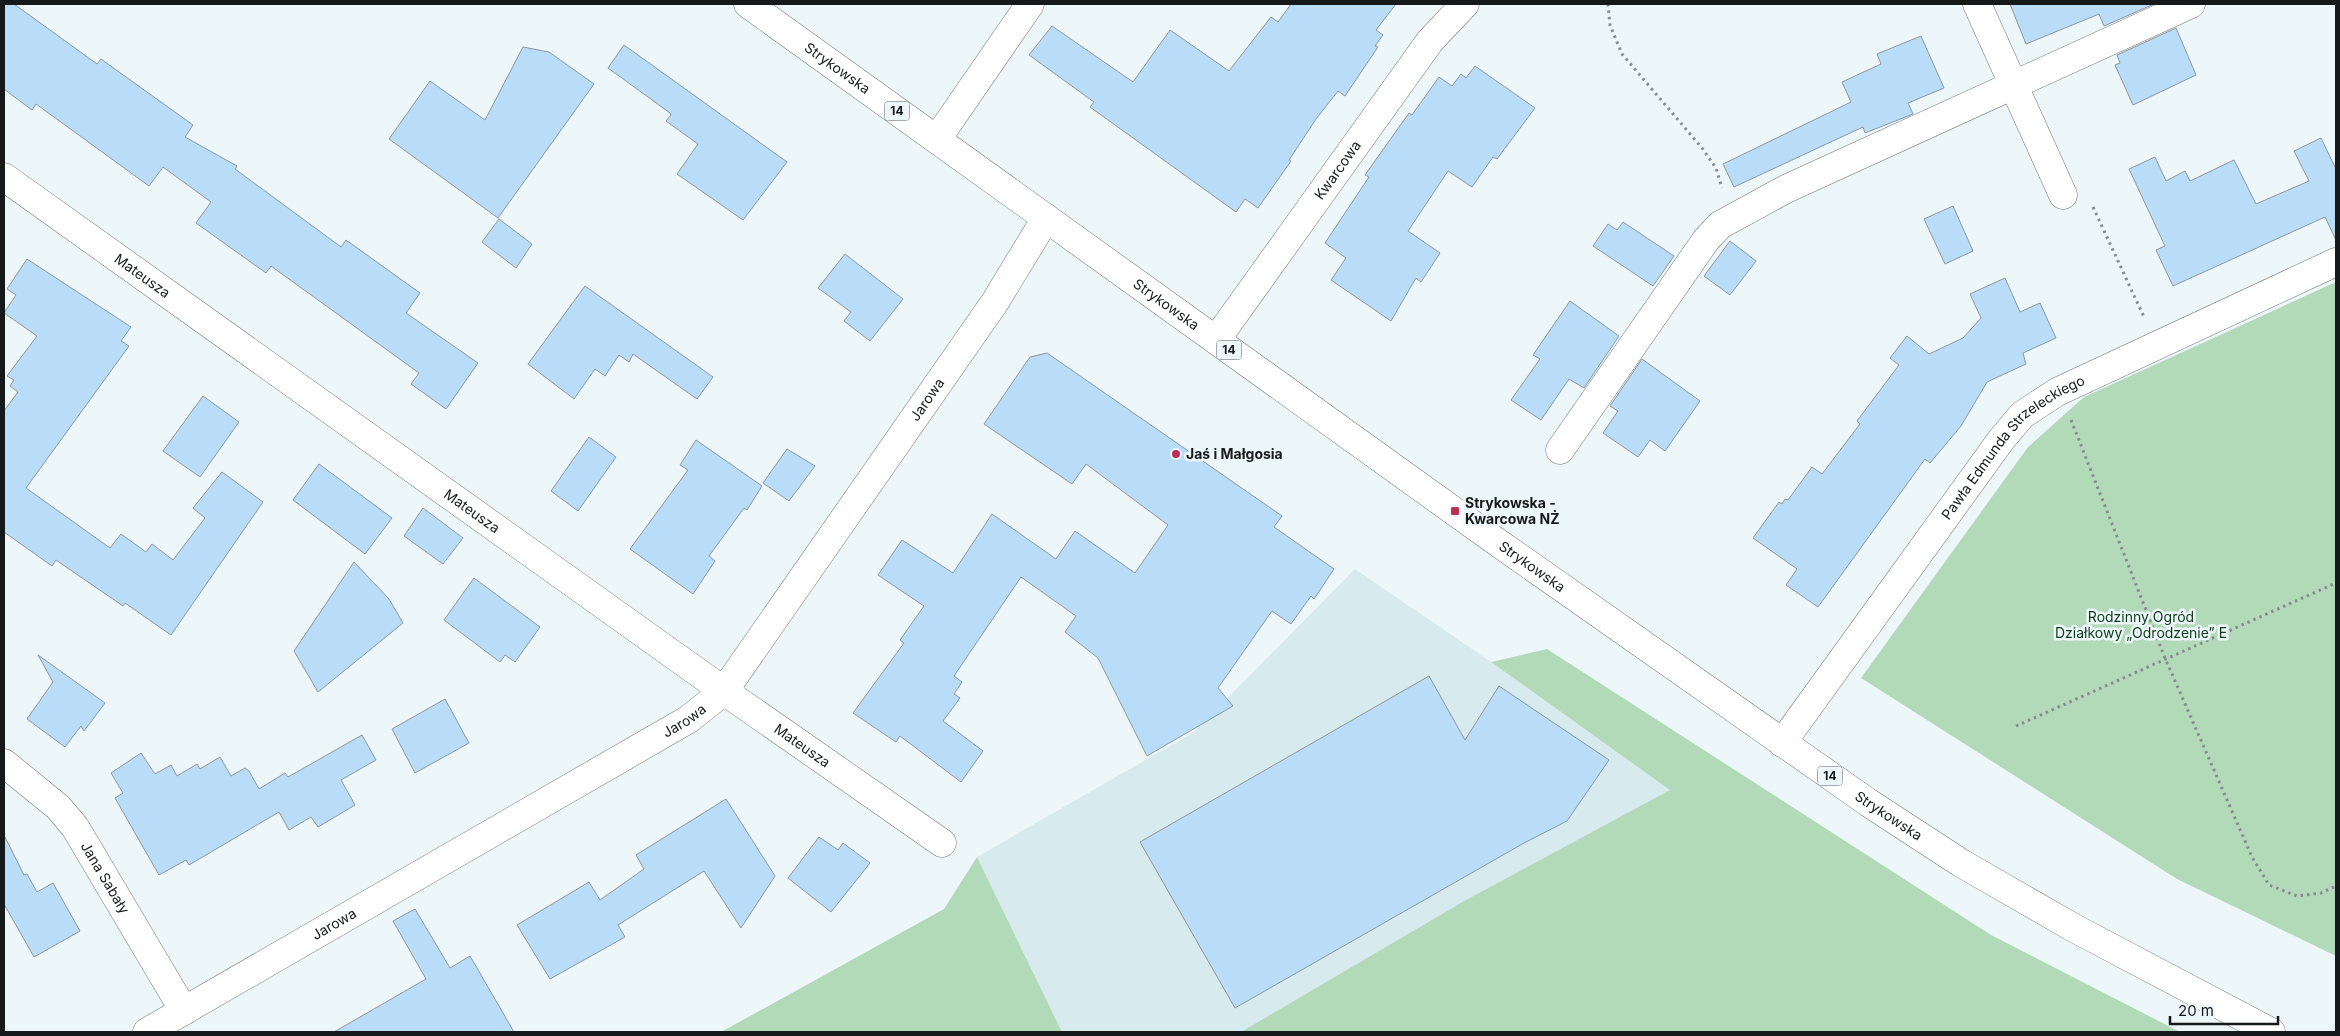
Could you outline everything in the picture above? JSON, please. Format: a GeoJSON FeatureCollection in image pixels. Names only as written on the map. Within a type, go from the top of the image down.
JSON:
{"type":"FeatureCollection","features":[{"type":"Feature","properties":{"kind":"street","name":"Strykowska"},"geometry":{"type":"LineString","coordinates":[[748,4],[1216,340],[1869,803],[1961,863],[2074,928],[2271,1032]]}},
{"type":"Feature","properties":{"kind":"street"},"geometry":{"type":"LineString","coordinates":[[937,139],[1030,4]]}},
{"type":"Feature","properties":{"kind":"street","name":"Kwarcowa"},"geometry":{"type":"LineString","coordinates":[[1216,340],[1430,41],[1465,4]]}},
{"type":"Feature","properties":{"kind":"street"},"geometry":{"type":"LineString","coordinates":[[1977,4],[2063,195]]}},
{"type":"Feature","properties":{"kind":"street"},"geometry":{"type":"LineString","coordinates":[[1560,450],[1706,240],[1720,225],[1786,189],[2191,4]]}},
{"type":"Feature","properties":{"kind":"street","name":"Mateusza"},"geometry":{"type":"LineString","coordinates":[[4,177],[724,691],[942,843]]}},
{"type":"Feature","properties":{"kind":"street","name":"Jarowa"},"geometry":{"type":"LineString","coordinates":[[147,1032],[689,719],[724,691],[995,302],[1046,218]]}},
{"type":"Feature","properties":{"kind":"street","name":"Pawła Edmunda Strzeleckiego"},"geometry":{"type":"LineString","coordinates":[[1782,743],[2001,440],[2022,415],[2057,392],[2336,262]]}},
{"type":"Feature","properties":{"kind":"street","name":"Jana Sabały"},"geometry":{"type":"LineString","coordinates":[[4,763],[58,807],[75,827],[184,1011]]}},
{"type":"Feature","properties":{"kind":"path"},"geometry":{"type":"LineString","coordinates":[[1608,4],[1610,25],[1622,54],[1702,148],[1716,168],[1725,199],[1720,225]]}},
{"type":"Feature","properties":{"kind":"path"},"geometry":{"type":"LineString","coordinates":[[2063,195],[2090,199],[2156,345]]}},
{"type":"Feature","properties":{"kind":"path"},"geometry":{"type":"LineString","coordinates":[[2057,392],[2067,411],[2166,658],[2252,857],[2269,885],[2297,896],[2322,893],[2336,886]]}},
{"type":"Feature","properties":{"kind":"path"},"geometry":{"type":"LineString","coordinates":[[2016,726],[2336,583]]}},
{"type":"Feature","properties":{"kind":"shaded area"},"geometry":{"type":"Polygon","coordinates":[[[1355,569],[1491,662],[1671,790],[1246,1032],[1062,1032],[977,857],[1194,732],[1355,569]]]}},
{"type":"Feature","properties":{"kind":"green space","name":"Rodzinny Ogród Działkowy „Odrodzenie” E"},"geometry":{"type":"Polygon","coordinates":[[[2336,282],[2336,956],[2177,879],[1861,678],[2028,447],[2084,397],[2336,282]]]}},
{"type":"Feature","properties":{"kind":"green space"},"geometry":{"type":"Polygon","coordinates":[[[1547,649],[1991,935],[2180,1032],[1241,1032],[1466,900],[1670,790],[1491,662],[1547,649]]]}},
{"type":"Feature","properties":{"kind":"green space"},"geometry":{"type":"Polygon","coordinates":[[[977,857],[1062,1032],[721,1032],[944,909],[977,857]]]}},
{"type":"Feature","properties":{"kind":"building"},"geometry":{"type":"Polygon","coordinates":[[[4,4],[14,4],[97,64],[101,59],[193,125],[185,137],[237,166],[235,169],[341,247],[346,240],[420,293],[406,313],[478,363],[446,409],[411,384],[419,373],[271,266],[266,273],[196,223],[211,202],[163,167],[149,186],[36,104],[32,110],[4,89],[4,4]]]}},
{"type":"Feature","properties":{"kind":"building"},"geometry":{"type":"Polygon","coordinates":[[[1291,4],[1396,4],[1376,30],[1383,35],[1375,46],[1378,47],[1345,96],[1338,91],[1316,119],[1289,160],[1291,161],[1258,208],[1245,199],[1236,212],[1090,107],[1094,102],[1029,55],[1052,26],[1133,82],[1170,30],[1229,71],[1271,17],[1278,22],[1291,4]]]}},
{"type":"Feature","properties":{"kind":"building"},"geometry":{"type":"Polygon","coordinates":[[[2010,4],[2154,4],[2104,26],[2099,14],[2026,44],[2010,4]]]}},
{"type":"Feature","properties":{"kind":"building"},"geometry":{"type":"Polygon","coordinates":[[[2176,28],[2196,75],[2133,105],[2115,65],[2120,63],[2117,55],[2176,28]]]}},
{"type":"Feature","properties":{"kind":"building"},"geometry":{"type":"Polygon","coordinates":[[[1921,36],[1944,88],[1908,103],[1913,114],[1865,133],[1863,127],[1734,187],[1723,164],[1851,102],[1842,82],[1881,64],[1877,54],[1921,36]]]}},
{"type":"Feature","properties":{"kind":"building"},"geometry":{"type":"Polygon","coordinates":[[[624,45],[787,162],[743,220],[677,174],[698,144],[666,121],[671,115],[670,113],[608,68],[624,45]]]}},
{"type":"Feature","properties":{"kind":"building"},"geometry":{"type":"Polygon","coordinates":[[[523,47],[549,52],[594,84],[498,218],[389,139],[430,81],[485,120],[523,47]]]}},
{"type":"Feature","properties":{"kind":"building"},"geometry":{"type":"Polygon","coordinates":[[[1475,66],[1535,108],[1497,159],[1493,157],[1472,187],[1448,171],[1408,231],[1440,253],[1421,282],[1416,278],[1391,321],[1331,280],[1346,258],[1325,243],[1369,177],[1365,175],[1409,113],[1412,115],[1439,77],[1452,86],[1461,74],[1466,78],[1475,66]]]}},
{"type":"Feature","properties":{"kind":"building"},"geometry":{"type":"Polygon","coordinates":[[[2321,138],[2336,169],[2336,240],[2325,217],[2173,286],[2156,250],[2165,246],[2129,169],[2155,157],[2166,181],[2185,171],[2190,181],[2234,160],[2256,204],[2309,181],[2294,151],[2321,138]]]}},
{"type":"Feature","properties":{"kind":"building"},"geometry":{"type":"Polygon","coordinates":[[[1953,206],[1973,251],[1945,264],[1924,219],[1953,206]]]}},
{"type":"Feature","properties":{"kind":"building"},"geometry":{"type":"Polygon","coordinates":[[[499,219],[532,244],[516,268],[482,242],[499,219]]]}},
{"type":"Feature","properties":{"kind":"building"},"geometry":{"type":"Polygon","coordinates":[[[1623,222],[1674,256],[1653,286],[1593,246],[1608,224],[1617,230],[1623,222]]]}},
{"type":"Feature","properties":{"kind":"building"},"geometry":{"type":"Polygon","coordinates":[[[1730,241],[1756,261],[1730,295],[1704,276],[1730,241]]]}},
{"type":"Feature","properties":{"kind":"building"},"geometry":{"type":"Polygon","coordinates":[[[845,254],[903,299],[870,341],[844,321],[851,312],[818,288],[845,254]]]}},
{"type":"Feature","properties":{"kind":"building"},"geometry":{"type":"Polygon","coordinates":[[[27,259],[131,327],[121,341],[129,346],[26,488],[110,548],[121,534],[146,552],[152,544],[173,560],[205,518],[193,508],[222,472],[263,502],[171,635],[125,603],[123,606],[56,560],[52,566],[4,532],[4,411],[18,392],[10,386],[14,380],[7,376],[37,336],[4,313],[16,295],[7,289],[27,259]]]}},
{"type":"Feature","properties":{"kind":"building"},"geometry":{"type":"Polygon","coordinates":[[[2005,278],[2020,312],[2040,303],[2056,338],[2023,353],[2026,364],[1987,382],[1961,426],[1930,463],[1925,459],[1818,607],[1786,585],[1797,569],[1753,538],[1779,502],[1782,504],[1785,499],[1788,500],[1812,467],[1822,474],[1860,424],[1857,421],[1899,365],[1890,358],[1907,336],[1929,354],[1963,338],[1981,318],[1970,294],[2005,278]]]}},
{"type":"Feature","properties":{"kind":"building"},"geometry":{"type":"Polygon","coordinates":[[[585,286],[713,377],[697,399],[633,354],[629,362],[619,355],[605,376],[595,369],[574,399],[528,364],[585,286]]]}},
{"type":"Feature","properties":{"kind":"building"},"geometry":{"type":"Polygon","coordinates":[[[1570,301],[1619,336],[1584,388],[1569,379],[1541,420],[1511,400],[1540,359],[1533,355],[1570,301]]]}},
{"type":"Feature","properties":{"kind":"building"},"geometry":{"type":"Polygon","coordinates":[[[1047,353],[1282,516],[1274,527],[1334,569],[1314,599],[1311,596],[1291,624],[1272,611],[1218,688],[1233,706],[1147,756],[1098,658],[1065,632],[1076,616],[1021,577],[954,676],[962,682],[954,694],[960,698],[943,721],[983,751],[961,782],[900,736],[896,742],[853,713],[904,643],[900,640],[924,606],[878,575],[902,540],[953,573],[992,514],[1056,559],[1075,531],[1135,573],[1168,525],[1086,464],[1072,484],[984,424],[1030,357],[1047,353]]]}},
{"type":"Feature","properties":{"kind":"building"},"geometry":{"type":"Polygon","coordinates":[[[1642,359],[1700,401],[1665,451],[1650,440],[1638,457],[1603,433],[1618,411],[1610,406],[1642,359]]]}},
{"type":"Feature","properties":{"kind":"building"},"geometry":{"type":"Polygon","coordinates":[[[203,396],[239,422],[200,477],[163,451],[203,396]]]}},
{"type":"Feature","properties":{"kind":"building"},"geometry":{"type":"Polygon","coordinates":[[[589,437],[616,457],[578,511],[551,491],[589,437]]]}},
{"type":"Feature","properties":{"kind":"building"},"geometry":{"type":"Polygon","coordinates":[[[696,440],[762,486],[747,510],[744,508],[709,556],[715,561],[693,594],[630,549],[688,470],[680,465],[696,440]]]}},
{"type":"Feature","properties":{"kind":"building"},"geometry":{"type":"Polygon","coordinates":[[[787,449],[815,466],[789,501],[763,483],[787,449]]]}},
{"type":"Feature","properties":{"kind":"building"},"geometry":{"type":"Polygon","coordinates":[[[319,464],[392,518],[365,554],[293,500],[319,464]]]}},
{"type":"Feature","properties":{"kind":"building"},"geometry":{"type":"Polygon","coordinates":[[[423,508],[463,538],[443,564],[404,536],[423,508]]]}},
{"type":"Feature","properties":{"kind":"building"},"geometry":{"type":"Polygon","coordinates":[[[354,562],[389,599],[403,623],[318,692],[294,651],[354,562]]]}},
{"type":"Feature","properties":{"kind":"building"},"geometry":{"type":"Polygon","coordinates":[[[474,578],[540,627],[515,662],[505,655],[500,662],[444,620],[474,578]]]}},
{"type":"Feature","properties":{"kind":"building"},"geometry":{"type":"Polygon","coordinates":[[[38,655],[105,703],[84,731],[81,726],[65,747],[27,719],[53,682],[38,655]]]}},
{"type":"Feature","properties":{"kind":"building"},"geometry":{"type":"Polygon","coordinates":[[[1429,676],[1465,740],[1499,686],[1609,760],[1567,821],[1524,843],[1235,1008],[1140,842],[1429,676]]]}},
{"type":"Feature","properties":{"kind":"building"},"geometry":{"type":"Polygon","coordinates":[[[445,699],[469,743],[415,773],[392,729],[445,699]]]}},
{"type":"Feature","properties":{"kind":"building"},"geometry":{"type":"Polygon","coordinates":[[[362,735],[376,760],[341,780],[355,805],[318,827],[311,817],[289,830],[279,812],[189,865],[186,860],[159,875],[115,798],[123,793],[111,773],[141,753],[155,774],[171,765],[177,776],[197,764],[200,769],[220,757],[231,776],[245,768],[249,771],[259,789],[285,773],[288,777],[362,735]]]}},
{"type":"Feature","properties":{"kind":"building"},"geometry":{"type":"Polygon","coordinates":[[[726,799],[775,876],[741,928],[704,871],[618,925],[625,937],[550,979],[517,925],[589,882],[600,900],[644,869],[636,855],[726,799]]]}},
{"type":"Feature","properties":{"kind":"building"},"geometry":{"type":"Polygon","coordinates":[[[4,835],[24,875],[27,874],[37,892],[53,883],[80,931],[34,957],[4,904],[4,835]]]}},
{"type":"Feature","properties":{"kind":"building"},"geometry":{"type":"Polygon","coordinates":[[[819,837],[838,850],[843,843],[870,863],[831,912],[788,878],[819,837]]]}},
{"type":"Feature","properties":{"kind":"building"},"geometry":{"type":"Polygon","coordinates":[[[415,909],[450,968],[470,956],[514,1032],[334,1032],[426,979],[393,921],[415,909]]]}},
{"type":"Feature","properties":{"kind":"place","name":"Jaś i Małgosia"},"geometry":{"type":"Point","coordinates":[1176,454]}},
{"type":"Feature","properties":{"kind":"place","name":"Strykowska - Kwarcowa NŻ"},"geometry":{"type":"Point","coordinates":[1455,511]}}]}
